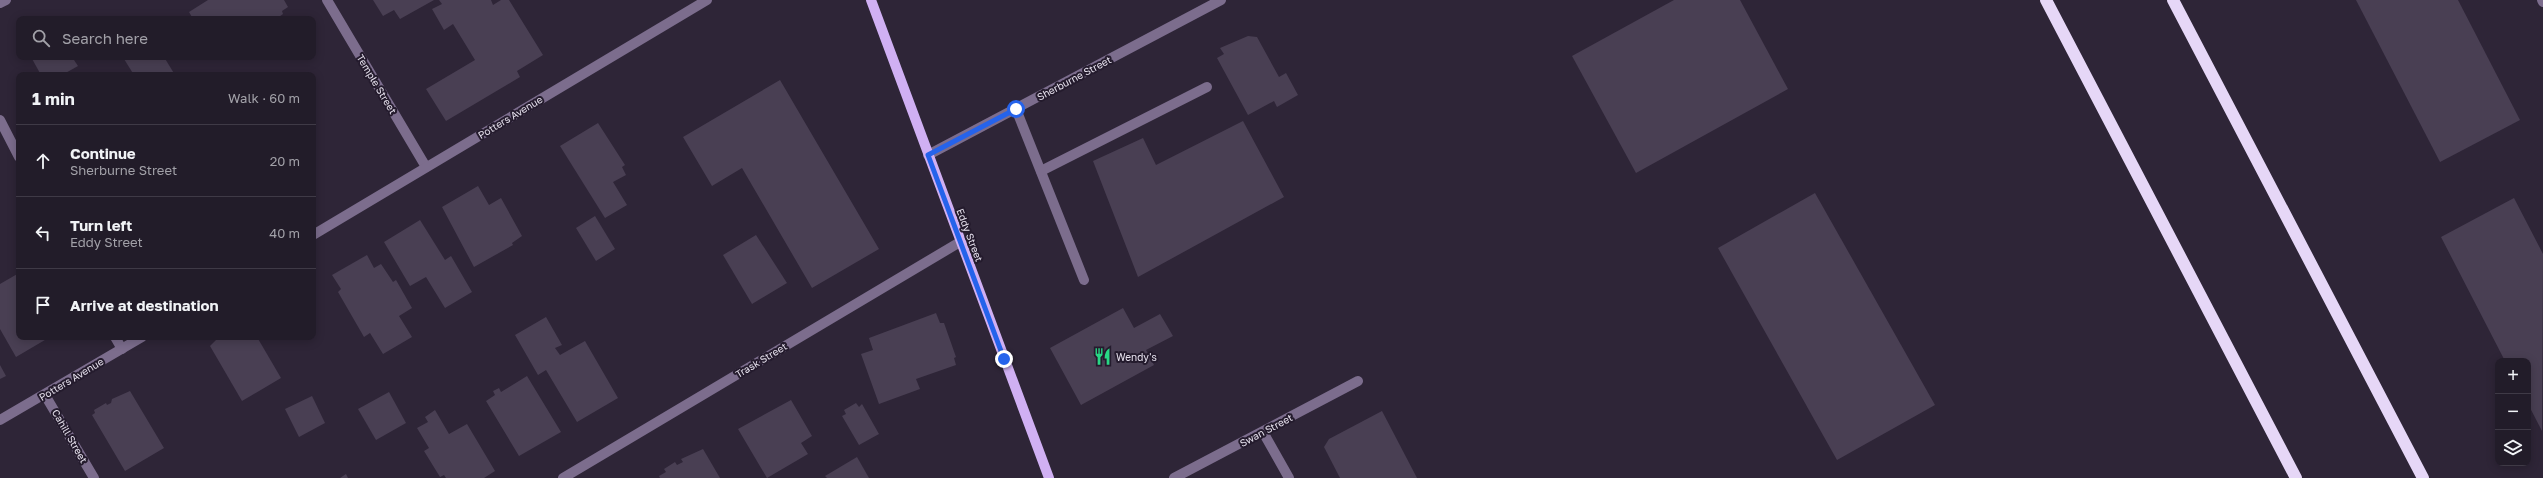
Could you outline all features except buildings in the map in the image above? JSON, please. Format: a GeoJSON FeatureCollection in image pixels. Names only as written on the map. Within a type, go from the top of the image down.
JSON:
{"type":"FeatureCollection","features":[{"type":"Feature","properties":{"kind":"highway"},"geometry":{"type":"LineString","coordinates":[[2046,0],[2296,478]]}},
{"type":"Feature","properties":{"kind":"highway"},"geometry":{"type":"LineString","coordinates":[[2173,0],[2423,478]]}},
{"type":"Feature","properties":{"kind":"main road","name":"Eddy Street"},"geometry":{"type":"LineString","coordinates":[[871,0],[1049,478]]}},
{"type":"Feature","properties":{"kind":"street"},"geometry":{"type":"LineString","coordinates":[[0,3],[6,0]]}},
{"type":"Feature","properties":{"kind":"street","name":"Temple Street"},"geometry":{"type":"LineString","coordinates":[[327,0],[426,167]]}},
{"type":"Feature","properties":{"kind":"street","name":"Potters Avenue"},"geometry":{"type":"LineString","coordinates":[[316,233],[707,0]]}},
{"type":"Feature","properties":{"kind":"street","name":"Sherburne Street"},"geometry":{"type":"LineString","coordinates":[[928,155],[1221,0]]}},
{"type":"Feature","properties":{"kind":"street"},"geometry":{"type":"LineString","coordinates":[[1041,171],[1207,86]]}},
{"type":"Feature","properties":{"kind":"street"},"geometry":{"type":"LineString","coordinates":[[1016,109],[1084,280]]}},
{"type":"Feature","properties":{"kind":"street"},"geometry":{"type":"LineString","coordinates":[[0,120],[16,151]]}},
{"type":"Feature","properties":{"kind":"street","name":"Trask Street"},"geometry":{"type":"LineString","coordinates":[[563,478],[960,242]]}},
{"type":"Feature","properties":{"kind":"street"},"geometry":{"type":"LineString","coordinates":[[117,340],[122,349]]}},
{"type":"Feature","properties":{"kind":"street","name":"Potters Avenue"},"geometry":{"type":"LineString","coordinates":[[0,420],[137,340]]}},
{"type":"Feature","properties":{"kind":"street","name":"Swan Street"},"geometry":{"type":"LineString","coordinates":[[1174,478],[1358,381]]}},
{"type":"Feature","properties":{"kind":"street","name":"Cahill Street"},"geometry":{"type":"LineString","coordinates":[[45,395],[94,478]]}},
{"type":"Feature","properties":{"kind":"street"},"geometry":{"type":"LineString","coordinates":[[1263,432],[1289,478]]}},
{"type":"Feature","properties":{"kind":"place","name":"Wendy's"},"geometry":{"type":"Point","coordinates":[1103,357]}},
{"type":"Feature","properties":{"kind":"route"},"geometry":{"type":"LineString","coordinates":[[1004,359],[928,155],[1016,109]]}}]}
